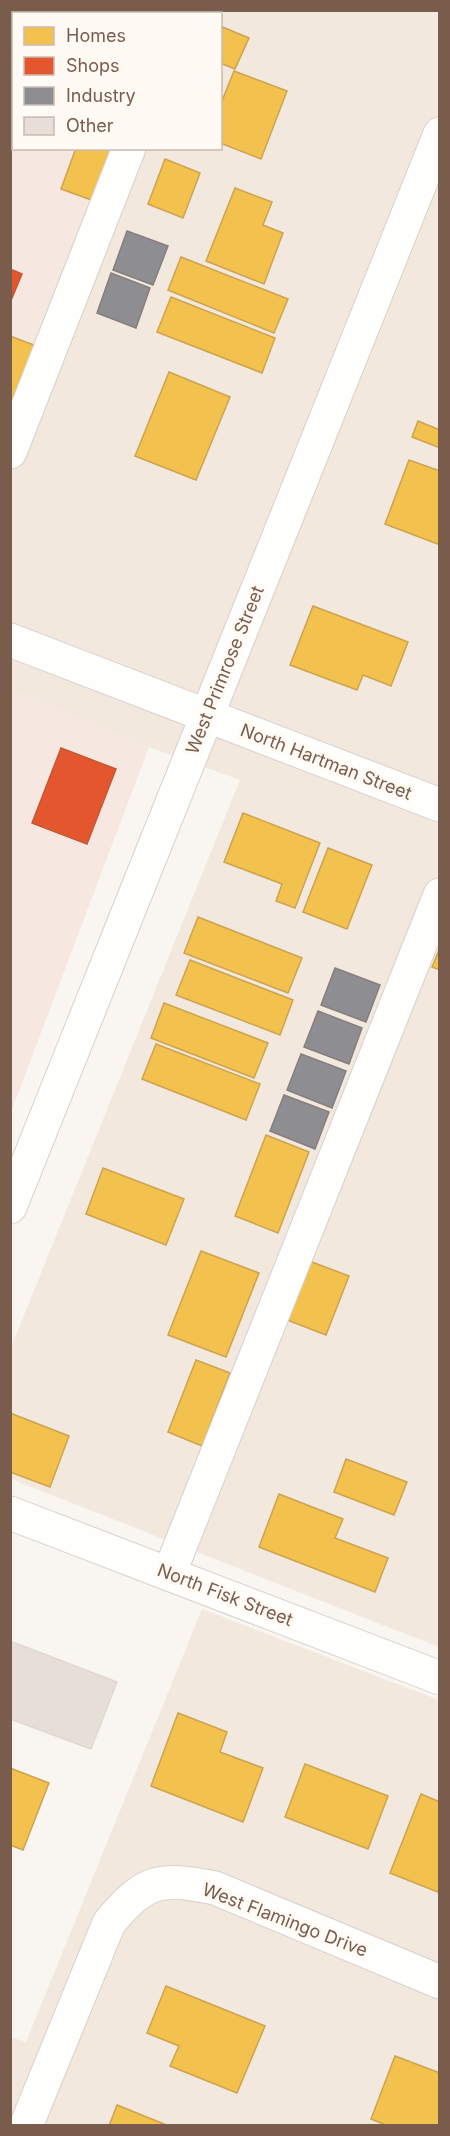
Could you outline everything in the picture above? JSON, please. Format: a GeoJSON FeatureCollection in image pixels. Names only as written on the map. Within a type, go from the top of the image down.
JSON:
{"type":"FeatureCollection","features":[{"type":"Feature","properties":{"kind":"street","name":"West Primrose Street"},"geometry":{"type":"LineString","coordinates":[[10,1207],[440,134]]}},
{"type":"Feature","properties":{"kind":"street"},"geometry":{"type":"LineString","coordinates":[[10,452],[128,150]]}},
{"type":"Feature","properties":{"kind":"street","name":"North Hartman Street"},"geometry":{"type":"LineString","coordinates":[[10,640],[440,805]]}},
{"type":"Feature","properties":{"kind":"street"},"geometry":{"type":"LineString","coordinates":[[169,1574],[440,895]]}},
{"type":"Feature","properties":{"kind":"street","name":"North Fisk Street"},"geometry":{"type":"LineString","coordinates":[[10,1513],[440,1678]]}},
{"type":"Feature","properties":{"kind":"street","name":"West Flamingo Drive"},"geometry":{"type":"LineString","coordinates":[[26,2126],[109,1923],[129,1899],[155,1883],[185,1882],[215,1888],[440,1982]]}},
{"type":"Feature","properties":{"kind":"shaded area"},"geometry":{"type":"Polygon","coordinates":[[[11,11],[166,11],[12,12],[12,150],[109,150],[11,390],[11,11]]]}},
{"type":"Feature","properties":{"kind":"shaded area"},"geometry":{"type":"Polygon","coordinates":[[[439,11],[439,1647],[11,1479],[10,1350],[240,780],[149,747],[11,690],[11,390],[109,150],[222,150],[222,12],[165,12],[439,11]]]}},
{"type":"Feature","properties":{"kind":"shaded area"},"geometry":{"type":"Polygon","coordinates":[[[11,690],[149,747],[11,1112],[11,690]]]}},
{"type":"Feature","properties":{"kind":"shaded area"},"geometry":{"type":"Polygon","coordinates":[[[202,1609],[439,1700],[439,2125],[11,2125],[10,2037],[26,2042],[202,1609]]]}},
{"type":"Feature","properties":{"kind":"building: Homes"},"geometry":{"type":"Polygon","coordinates":[[[222,27],[249,38],[235,69],[222,64],[222,27]]]}},
{"type":"Feature","properties":{"kind":"building: Homes"},"geometry":{"type":"Polygon","coordinates":[[[234,71],[287,91],[261,159],[222,144],[222,101],[234,71]]]}},
{"type":"Feature","properties":{"kind":"building: Homes"},"geometry":{"type":"Polygon","coordinates":[[[75,150],[116,150],[97,202],[61,189],[75,150]]]}},
{"type":"Feature","properties":{"kind":"building: Homes"},"geometry":{"type":"Polygon","coordinates":[[[165,159],[200,173],[183,218],[148,204],[165,159]]]}},
{"type":"Feature","properties":{"kind":"building: Homes"},"geometry":{"type":"Polygon","coordinates":[[[235,188],[272,202],[263,225],[283,233],[264,284],[206,261],[235,188]]]}},
{"type":"Feature","properties":{"kind":"building: Homes"},"geometry":{"type":"Polygon","coordinates":[[[181,257],[288,299],[274,333],[168,290],[181,257]]]}},
{"type":"Feature","properties":{"kind":"building: Homes"},"geometry":{"type":"Polygon","coordinates":[[[171,297],[275,338],[262,373],[157,332],[171,297]]]}},
{"type":"Feature","properties":{"kind":"building: Homes"},"geometry":{"type":"Polygon","coordinates":[[[10,336],[39,347],[10,423],[10,336]]]}},
{"type":"Feature","properties":{"kind":"building: Homes"},"geometry":{"type":"Polygon","coordinates":[[[169,372],[230,397],[196,480],[135,456],[169,372]]]}},
{"type":"Feature","properties":{"kind":"building: Homes"},"geometry":{"type":"Polygon","coordinates":[[[418,421],[440,430],[440,448],[412,437],[418,421]]]}},
{"type":"Feature","properties":{"kind":"building: Homes"},"geometry":{"type":"Polygon","coordinates":[[[409,460],[440,471],[440,545],[385,524],[409,460]]]}},
{"type":"Feature","properties":{"kind":"building: Homes"},"geometry":{"type":"Polygon","coordinates":[[[313,606],[408,642],[391,686],[363,675],[357,690],[290,665],[313,606]]]}},
{"type":"Feature","properties":{"kind":"building: Homes"},"geometry":{"type":"Polygon","coordinates":[[[243,813],[320,843],[295,908],[276,901],[282,884],[224,862],[243,813]]]}},
{"type":"Feature","properties":{"kind":"building: Homes"},"geometry":{"type":"Polygon","coordinates":[[[328,848],[372,865],[347,929],[303,912],[328,848]]]}},
{"type":"Feature","properties":{"kind":"building: Homes"},"geometry":{"type":"Polygon","coordinates":[[[198,917],[302,958],[288,993],[184,953],[198,917]]]}},
{"type":"Feature","properties":{"kind":"building: Homes"},"geometry":{"type":"Polygon","coordinates":[[[440,948],[440,970],[432,967],[440,948]]]}},
{"type":"Feature","properties":{"kind":"building: Homes"},"geometry":{"type":"Polygon","coordinates":[[[190,960],[293,1000],[280,1035],[176,995],[190,960]]]}},
{"type":"Feature","properties":{"kind":"building: Homes"},"geometry":{"type":"Polygon","coordinates":[[[164,1003],[268,1043],[254,1078],[151,1038],[164,1003]]]}},
{"type":"Feature","properties":{"kind":"building: Homes"},"geometry":{"type":"Polygon","coordinates":[[[156,1044],[260,1084],[246,1120],[142,1079],[156,1044]]]}},
{"type":"Feature","properties":{"kind":"building: Homes"},"geometry":{"type":"Polygon","coordinates":[[[266,1135],[309,1152],[278,1233],[235,1216],[266,1135]]]}},
{"type":"Feature","properties":{"kind":"building: Homes"},"geometry":{"type":"Polygon","coordinates":[[[103,1168],[184,1199],[166,1245],[86,1214],[103,1168]]]}},
{"type":"Feature","properties":{"kind":"building: Homes"},"geometry":{"type":"Polygon","coordinates":[[[201,1251],[259,1273],[226,1357],[168,1335],[201,1251]]]}},
{"type":"Feature","properties":{"kind":"building: Homes"},"geometry":{"type":"Polygon","coordinates":[[[304,1259],[349,1276],[326,1335],[282,1318],[304,1259]]]}},
{"type":"Feature","properties":{"kind":"building: Homes"},"geometry":{"type":"Polygon","coordinates":[[[196,1360],[230,1373],[202,1446],[168,1432],[196,1360]]]}},
{"type":"Feature","properties":{"kind":"building: Homes"},"geometry":{"type":"Polygon","coordinates":[[[10,1413],[69,1436],[50,1487],[10,1472],[10,1413]]]}},
{"type":"Feature","properties":{"kind":"building: Homes"},"geometry":{"type":"Polygon","coordinates":[[[346,1459],[407,1482],[394,1515],[334,1492],[346,1459]]]}},
{"type":"Feature","properties":{"kind":"building: Homes"},"geometry":{"type":"Polygon","coordinates":[[[279,1494],[343,1519],[335,1538],[388,1558],[375,1592],[259,1547],[279,1494]]]}},
{"type":"Feature","properties":{"kind":"building: Homes"},"geometry":{"type":"Polygon","coordinates":[[[178,1713],[227,1732],[220,1752],[263,1768],[243,1822],[151,1786],[178,1713]]]}},
{"type":"Feature","properties":{"kind":"building: Homes"},"geometry":{"type":"Polygon","coordinates":[[[305,1764],[388,1796],[368,1849],[285,1817],[305,1764]]]}},
{"type":"Feature","properties":{"kind":"building: Homes"},"geometry":{"type":"Polygon","coordinates":[[[10,1768],[49,1783],[23,1850],[10,1845],[10,1768]]]}},
{"type":"Feature","properties":{"kind":"building: Homes"},"geometry":{"type":"Polygon","coordinates":[[[421,1794],[440,1802],[440,1893],[390,1873],[421,1794]]]}},
{"type":"Feature","properties":{"kind":"building: Homes"},"geometry":{"type":"Polygon","coordinates":[[[166,1986],[265,2026],[237,2093],[170,2066],[179,2046],[147,2033],[166,1986]]]}},
{"type":"Feature","properties":{"kind":"building: Homes"},"geometry":{"type":"Polygon","coordinates":[[[395,2056],[440,2073],[440,2126],[388,2126],[371,2119],[395,2056]]]}},
{"type":"Feature","properties":{"kind":"building: Homes"},"geometry":{"type":"Polygon","coordinates":[[[117,2105],[169,2126],[109,2126],[117,2105]]]}},
{"type":"Feature","properties":{"kind":"building: Shops"},"geometry":{"type":"Polygon","coordinates":[[[10,269],[22,274],[10,303],[10,269]]]}},
{"type":"Feature","properties":{"kind":"building: Shops"},"geometry":{"type":"Polygon","coordinates":[[[61,748],[116,769],[87,844],[32,823],[61,748]]]}},
{"type":"Feature","properties":{"kind":"building: Industry"},"geometry":{"type":"Polygon","coordinates":[[[127,231],[168,246],[153,285],[113,270],[127,231]]]}},
{"type":"Feature","properties":{"kind":"building: Industry"},"geometry":{"type":"Polygon","coordinates":[[[111,273],[150,288],[136,328],[97,313],[111,273]]]}},
{"type":"Feature","properties":{"kind":"building: Industry"},"geometry":{"type":"Polygon","coordinates":[[[335,968],[380,985],[366,1022],[321,1005],[335,968]]]}},
{"type":"Feature","properties":{"kind":"building: Industry"},"geometry":{"type":"Polygon","coordinates":[[[318,1011],[362,1028],[349,1064],[304,1047],[318,1011]]]}},
{"type":"Feature","properties":{"kind":"building: Industry"},"geometry":{"type":"Polygon","coordinates":[[[301,1054],[346,1071],[332,1108],[287,1090],[301,1054]]]}},
{"type":"Feature","properties":{"kind":"building: Industry"},"geometry":{"type":"Polygon","coordinates":[[[284,1095],[329,1112],[315,1149],[270,1131],[284,1095]]]}},
{"type":"Feature","properties":{"kind":"building: Other"},"geometry":{"type":"Polygon","coordinates":[[[10,1641],[117,1682],[91,1749],[10,1719],[10,1641]]]}}]}
